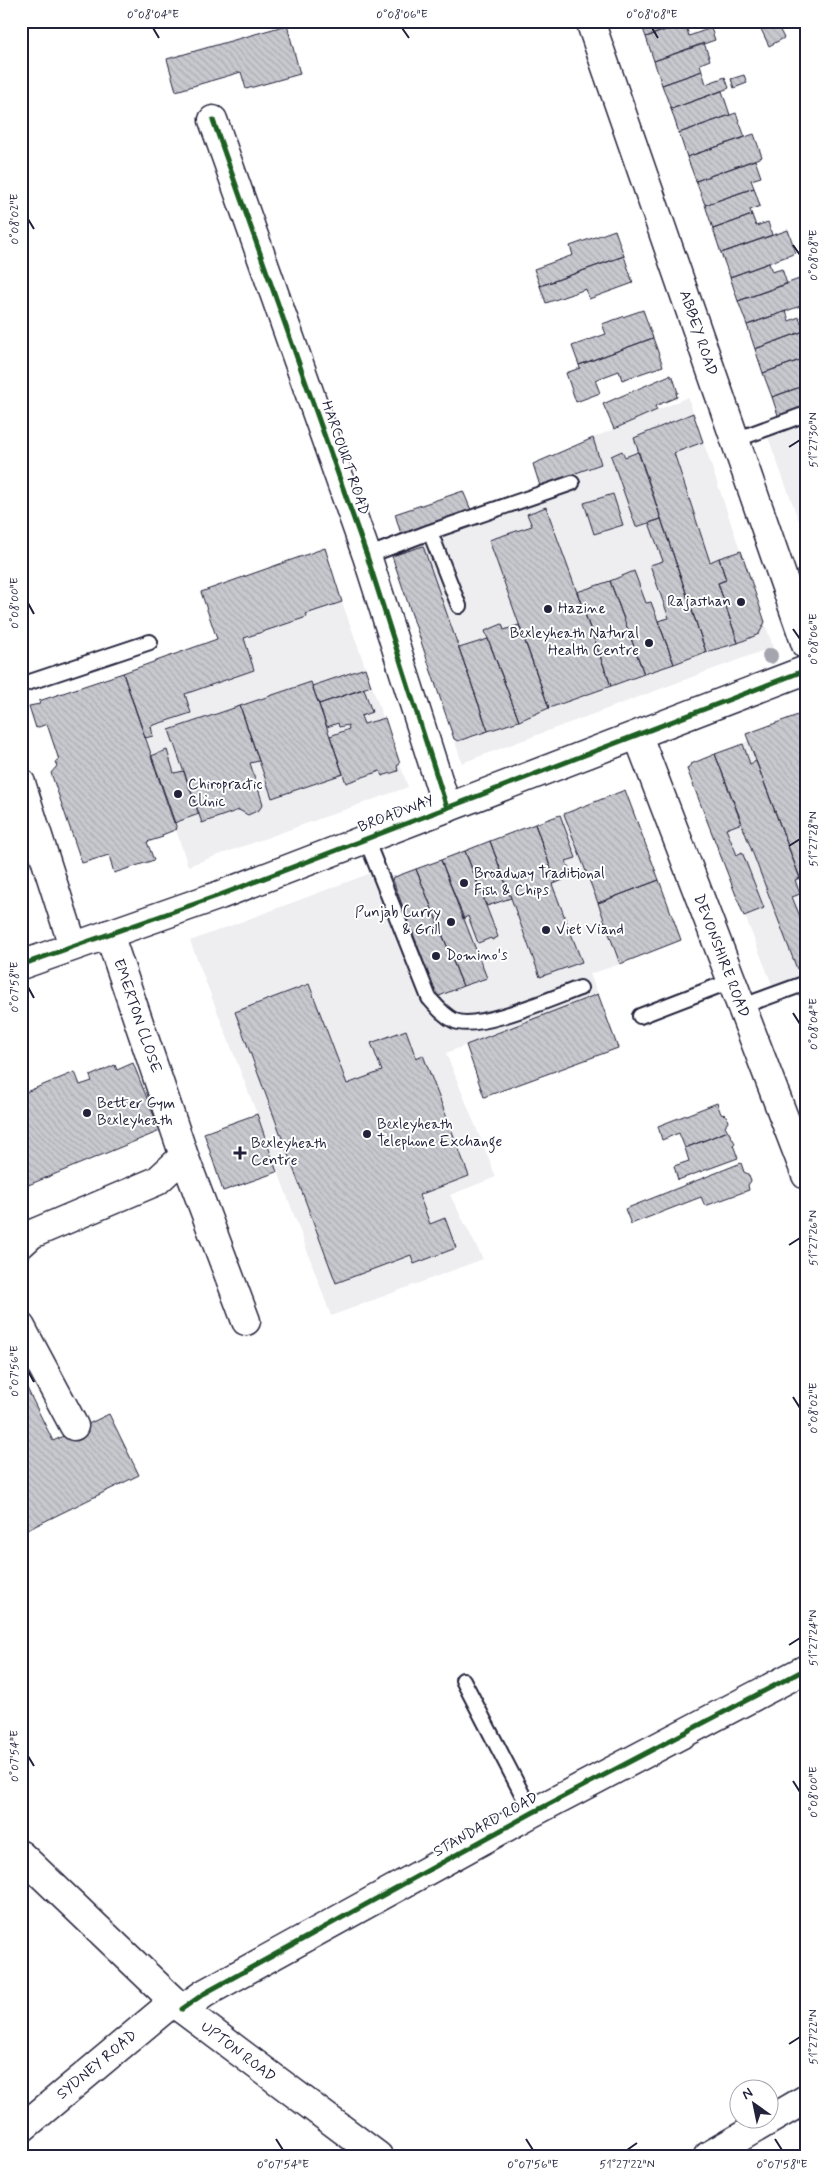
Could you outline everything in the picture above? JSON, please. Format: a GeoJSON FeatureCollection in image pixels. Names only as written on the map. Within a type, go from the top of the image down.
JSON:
{"type":"FeatureCollection","features":[{"type":"Feature","properties":{"kind":"street","name":"ABBEY ROAD"},"geometry":{"type":"LineString","coordinates":[[590,21],[806,645]]}},
{"type":"Feature","properties":{"kind":"street","name":"HARCOURT ROAD"},"geometry":{"type":"LineString","coordinates":[[213,120],[367,556],[447,808]]}},
{"type":"Feature","properties":{"kind":"street","name":"BROADWAY"},"geometry":{"type":"LineString","coordinates":[[21,965],[220,895],[806,670]]}},
{"type":"Feature","properties":{"kind":"street","name":"DEVONSHIRE ROAD"},"geometry":{"type":"LineString","coordinates":[[638,736],[740,1007],[798,1130],[806,1175]]}},
{"type":"Feature","properties":{"kind":"street"},"geometry":{"type":"LineString","coordinates":[[21,784],[73,946]]}},
{"type":"Feature","properties":{"kind":"street","name":"EMERTON CLOSE"},"geometry":{"type":"LineString","coordinates":[[109,934],[184,1156],[246,1321]]}},
{"type":"Feature","properties":{"kind":"street"},"geometry":{"type":"LineString","coordinates":[[21,1244],[32,1234],[157,1181],[184,1156]]}},
{"type":"Feature","properties":{"kind":"street"},"geometry":{"type":"LineString","coordinates":[[21,1327],[74,1426]]}},
{"type":"Feature","properties":{"kind":"street","name":"STANDARD ROAD"},"geometry":{"type":"LineString","coordinates":[[177,2006],[205,1994],[532,1813],[806,1669]]}},
{"type":"Feature","properties":{"kind":"street","name":"UPTON ROAD"},"geometry":{"type":"LineString","coordinates":[[21,1855],[177,2006],[378,2156]]}},
{"type":"Feature","properties":{"kind":"street","name":"SYDNEY ROAD"},"geometry":{"type":"LineString","coordinates":[[21,2129],[177,2006]]}},
{"type":"Feature","properties":{"kind":"street"},"geometry":{"type":"LineString","coordinates":[[708,2156],[806,2099]]}},
{"type":"Feature","properties":{"kind":"lane"},"geometry":{"type":"LineString","coordinates":[[735,440],[806,414]]}},
{"type":"Feature","properties":{"kind":"lane"},"geometry":{"type":"LineString","coordinates":[[367,556],[572,483]]}},
{"type":"Feature","properties":{"kind":"lane"},"geometry":{"type":"LineString","coordinates":[[430,532],[458,606]]}},
{"type":"Feature","properties":{"kind":"lane"},"geometry":{"type":"LineString","coordinates":[[21,685],[150,642]]}},
{"type":"Feature","properties":{"kind":"lane"},"geometry":{"type":"LineString","coordinates":[[366,839],[429,998],[443,1014],[455,1021],[470,1024],[499,1017],[580,988]]}},
{"type":"Feature","properties":{"kind":"lane"},"geometry":{"type":"LineString","coordinates":[[640,1016],[731,981]]}},
{"type":"Feature","properties":{"kind":"lane"},"geometry":{"type":"LineString","coordinates":[[740,1007],[806,983]]}},
{"type":"Feature","properties":{"kind":"lane"},"geometry":{"type":"LineString","coordinates":[[463,1680],[532,1813]]}},
{"type":"Feature","properties":{"kind":"shaded area"},"geometry":{"type":"Polygon","coordinates":[[[688,397],[773,647],[462,763],[388,539],[540,486],[533,464],[688,397]]]}},
{"type":"Feature","properties":{"kind":"shaded area"},"geometry":{"type":"Polygon","coordinates":[[[806,408],[806,540],[763,424],[806,408]]]}},
{"type":"Feature","properties":{"kind":"shaded area"},"geometry":{"type":"Polygon","coordinates":[[[325,548],[342,602],[408,787],[188,866],[123,673],[217,639],[201,592],[325,548]]]}},
{"type":"Feature","properties":{"kind":"shaded area"},"geometry":{"type":"Polygon","coordinates":[[[806,712],[806,974],[773,987],[687,769],[691,764],[748,741],[746,734],[806,712]]]}},
{"type":"Feature","properties":{"kind":"shaded area"},"geometry":{"type":"Polygon","coordinates":[[[625,790],[649,855],[588,877],[620,964],[590,974],[598,994],[446,1053],[496,1177],[450,1195],[483,1259],[331,1316],[257,1114],[190,941],[371,873],[376,883],[625,790]]]}},
{"type":"Feature","properties":{"kind":"building"},"geometry":{"type":"Polygon","coordinates":[[[640,21],[684,21],[685,23],[646,37],[640,21]]]}},
{"type":"Feature","properties":{"kind":"building"},"geometry":{"type":"Polygon","coordinates":[[[775,21],[784,38],[769,46],[761,29],[775,21]]]}},
{"type":"Feature","properties":{"kind":"building"},"geometry":{"type":"Polygon","coordinates":[[[685,23],[689,36],[711,28],[715,40],[654,61],[646,37],[685,23]]]}},
{"type":"Feature","properties":{"kind":"building"},"geometry":{"type":"Polygon","coordinates":[[[287,25],[300,74],[246,89],[241,72],[176,91],[167,59],[287,25]]]}},
{"type":"Feature","properties":{"kind":"building"},"geometry":{"type":"Polygon","coordinates":[[[704,43],[710,60],[700,64],[702,71],[662,85],[654,61],[704,43]]]}},
{"type":"Feature","properties":{"kind":"building"},"geometry":{"type":"Polygon","coordinates":[[[702,71],[706,84],[725,77],[729,88],[671,109],[662,85],[702,71]]]}},
{"type":"Feature","properties":{"kind":"building"},"geometry":{"type":"Polygon","coordinates":[[[744,75],[747,83],[734,88],[731,79],[744,75]]]}},
{"type":"Feature","properties":{"kind":"building"},"geometry":{"type":"Polygon","coordinates":[[[722,91],[730,115],[679,133],[671,109],[722,91]]]}},
{"type":"Feature","properties":{"kind":"building"},"geometry":{"type":"Polygon","coordinates":[[[736,113],[745,137],[687,157],[679,133],[736,113]]]}},
{"type":"Feature","properties":{"kind":"building"},"geometry":{"type":"Polygon","coordinates":[[[754,134],[762,157],[696,181],[687,157],[754,134]]]}},
{"type":"Feature","properties":{"kind":"building"},"geometry":{"type":"Polygon","coordinates":[[[755,160],[761,177],[751,180],[754,188],[705,205],[696,181],[755,160]]]}},
{"type":"Feature","properties":{"kind":"building"},"geometry":{"type":"Polygon","coordinates":[[[754,188],[760,206],[750,210],[752,215],[713,229],[705,205],[754,188]]]}},
{"type":"Feature","properties":{"kind":"building"},"geometry":{"type":"Polygon","coordinates":[[[752,215],[756,226],[768,222],[772,235],[721,253],[713,229],[752,215]]]}},
{"type":"Feature","properties":{"kind":"building"},"geometry":{"type":"Polygon","coordinates":[[[615,230],[624,256],[540,286],[534,269],[573,255],[570,246],[615,230]]]}},
{"type":"Feature","properties":{"kind":"building"},"geometry":{"type":"Polygon","coordinates":[[[788,230],[796,253],[730,277],[721,253],[788,230]]]}},
{"type":"Feature","properties":{"kind":"building"},"geometry":{"type":"Polygon","coordinates":[[[624,256],[633,283],[589,299],[586,289],[546,303],[540,286],[624,256]]]}},
{"type":"Feature","properties":{"kind":"building"},"geometry":{"type":"Polygon","coordinates":[[[769,263],[772,272],[782,269],[787,284],[738,301],[730,277],[769,263]]]}},
{"type":"Feature","properties":{"kind":"building"},"geometry":{"type":"Polygon","coordinates":[[[802,278],[806,290],[806,304],[747,325],[738,301],[802,278]]]}},
{"type":"Feature","properties":{"kind":"building"},"geometry":{"type":"Polygon","coordinates":[[[643,310],[653,338],[579,365],[572,346],[606,334],[602,324],[643,310]]]}},
{"type":"Feature","properties":{"kind":"building"},"geometry":{"type":"Polygon","coordinates":[[[786,311],[789,321],[799,317],[804,331],[755,349],[747,325],[786,311]]]}},
{"type":"Feature","properties":{"kind":"building"},"geometry":{"type":"Polygon","coordinates":[[[806,331],[806,358],[763,373],[755,349],[806,331]]]}},
{"type":"Feature","properties":{"kind":"building"},"geometry":{"type":"Polygon","coordinates":[[[653,338],[663,366],[622,380],[619,371],[595,380],[600,393],[576,402],[566,373],[580,368],[579,365],[653,338]]]}},
{"type":"Feature","properties":{"kind":"building"},"geometry":{"type":"Polygon","coordinates":[[[803,359],[806,367],[806,385],[772,397],[763,373],[803,359]]]}},
{"type":"Feature","properties":{"kind":"building"},"geometry":{"type":"Polygon","coordinates":[[[670,375],[673,377],[678,393],[676,393],[677,397],[655,406],[657,410],[614,429],[603,404],[670,375]]]}},
{"type":"Feature","properties":{"kind":"building"},"geometry":{"type":"Polygon","coordinates":[[[806,385],[806,412],[780,421],[772,397],[806,385]]]}},
{"type":"Feature","properties":{"kind":"building"},"geometry":{"type":"Polygon","coordinates":[[[693,413],[703,442],[674,453],[710,562],[719,558],[726,580],[718,583],[738,643],[706,652],[634,438],[693,413]]]}},
{"type":"Feature","properties":{"kind":"building"},"geometry":{"type":"Polygon","coordinates":[[[593,438],[601,464],[540,486],[533,464],[593,438]]]}},
{"type":"Feature","properties":{"kind":"building"},"geometry":{"type":"Polygon","coordinates":[[[622,451],[625,457],[638,452],[661,519],[636,527],[611,456],[622,451]]]}},
{"type":"Feature","properties":{"kind":"building"},"geometry":{"type":"Polygon","coordinates":[[[463,491],[471,510],[401,534],[395,514],[463,491]]]}},
{"type":"Feature","properties":{"kind":"building"},"geometry":{"type":"Polygon","coordinates":[[[613,494],[623,525],[594,534],[584,503],[613,494]]]}},
{"type":"Feature","properties":{"kind":"building","name":"Hazine"},"geometry":{"type":"Polygon","coordinates":[[[546,507],[611,686],[549,708],[489,540],[532,526],[527,514],[546,507]]]}},
{"type":"Feature","properties":{"kind":"building"},"geometry":{"type":"Polygon","coordinates":[[[661,519],[706,652],[674,664],[658,621],[669,618],[650,565],[663,561],[649,523],[661,519]]]}},
{"type":"Feature","properties":{"kind":"building"},"geometry":{"type":"Polygon","coordinates":[[[423,546],[488,731],[458,741],[454,739],[392,556],[423,546]]]}},
{"type":"Feature","properties":{"kind":"building"},"geometry":{"type":"Polygon","coordinates":[[[325,548],[342,602],[306,614],[307,617],[244,638],[254,670],[185,694],[191,713],[151,726],[153,736],[145,738],[123,673],[217,639],[201,592],[325,548]]]}},
{"type":"Feature","properties":{"kind":"building","name":"Rajasthan"},"geometry":{"type":"Polygon","coordinates":[[[741,551],[765,622],[759,634],[738,643],[718,583],[726,580],[719,558],[741,551]]]}},
{"type":"Feature","properties":{"kind":"building","name":"Bexleyheath Natural Health Centre"},"geometry":{"type":"Polygon","coordinates":[[[634,571],[646,603],[651,602],[674,664],[644,674],[610,581],[634,571]]]}},
{"type":"Feature","properties":{"kind":"building"},"geometry":{"type":"Polygon","coordinates":[[[610,581],[644,674],[611,686],[577,592],[610,581]]]}},
{"type":"Feature","properties":{"kind":"building"},"geometry":{"type":"Polygon","coordinates":[[[502,624],[504,630],[519,625],[549,708],[519,721],[485,631],[502,624]]]}},
{"type":"Feature","properties":{"kind":"building"},"geometry":{"type":"Polygon","coordinates":[[[488,639],[519,721],[488,731],[459,648],[488,639]]]}},
{"type":"Feature","properties":{"kind":"building"},"geometry":{"type":"Polygon","coordinates":[[[365,668],[371,686],[319,704],[312,686],[365,668]]]}},
{"type":"Feature","properties":{"kind":"building"},"geometry":{"type":"Polygon","coordinates":[[[123,673],[177,829],[162,835],[163,837],[147,842],[154,860],[114,873],[109,855],[82,863],[51,773],[57,766],[55,762],[59,760],[47,724],[36,728],[29,706],[40,704],[39,701],[123,673]]]}},
{"type":"Feature","properties":{"kind":"building"},"geometry":{"type":"Polygon","coordinates":[[[311,682],[343,774],[272,798],[240,706],[311,682]]]}},
{"type":"Feature","properties":{"kind":"building"},"geometry":{"type":"Polygon","coordinates":[[[364,689],[372,712],[361,716],[364,724],[385,718],[400,764],[397,766],[398,771],[382,776],[380,771],[346,783],[330,736],[349,729],[348,725],[339,727],[338,723],[327,727],[319,704],[364,689]]]}},
{"type":"Feature","properties":{"kind":"building"},"geometry":{"type":"Polygon","coordinates":[[[240,706],[259,761],[250,763],[263,804],[259,810],[248,815],[239,810],[202,823],[169,730],[240,706]]]}},
{"type":"Feature","properties":{"kind":"building"},"geometry":{"type":"Polygon","coordinates":[[[806,712],[806,894],[746,734],[806,712]]]}},
{"type":"Feature","properties":{"kind":"building"},"geometry":{"type":"Polygon","coordinates":[[[743,744],[750,764],[756,761],[800,878],[795,880],[800,894],[792,897],[806,931],[806,960],[801,962],[802,968],[797,969],[715,754],[743,744]]]}},
{"type":"Feature","properties":{"kind":"building","name":"Chiropractic Clinic"},"geometry":{"type":"Polygon","coordinates":[[[167,750],[174,773],[184,771],[199,814],[174,823],[151,756],[167,750]]]}},
{"type":"Feature","properties":{"kind":"building"},"geometry":{"type":"Polygon","coordinates":[[[715,754],[742,823],[726,829],[737,855],[742,852],[764,908],[744,916],[687,769],[691,764],[715,754]]]}},
{"type":"Feature","properties":{"kind":"building"},"geometry":{"type":"Polygon","coordinates":[[[625,790],[659,880],[598,903],[564,814],[625,790]]]}},
{"type":"Feature","properties":{"kind":"building"},"geometry":{"type":"Polygon","coordinates":[[[560,815],[576,858],[566,861],[572,876],[556,883],[535,824],[560,815]]]}},
{"type":"Feature","properties":{"kind":"building","name":"Viet Viand"},"geometry":{"type":"Polygon","coordinates":[[[535,824],[556,883],[552,884],[582,962],[540,977],[490,841],[535,824]]]}},
{"type":"Feature","properties":{"kind":"building"},"geometry":{"type":"Polygon","coordinates":[[[490,841],[511,898],[487,906],[465,851],[490,841]]]}},
{"type":"Feature","properties":{"kind":"building","name":"Broadway Traditional Fish & Chips"},"geometry":{"type":"Polygon","coordinates":[[[465,851],[498,937],[492,940],[491,938],[478,943],[468,916],[463,919],[441,860],[465,851]]]}},
{"type":"Feature","properties":{"kind":"building","name":"Punjab Curry & Grill"},"geometry":{"type":"Polygon","coordinates":[[[441,860],[487,978],[463,986],[416,869],[441,860]]]}},
{"type":"Feature","properties":{"kind":"building","name":"Domino's"},"geometry":{"type":"Polygon","coordinates":[[[416,869],[463,986],[437,997],[392,878],[416,869]]]}},
{"type":"Feature","properties":{"kind":"building"},"geometry":{"type":"Polygon","coordinates":[[[659,880],[681,940],[620,964],[598,903],[659,880]]]}},
{"type":"Feature","properties":{"kind":"building","name":"Bexleyheath Telephone Exchange"},"geometry":{"type":"Polygon","coordinates":[[[309,984],[347,1084],[382,1071],[371,1043],[406,1030],[416,1058],[423,1055],[469,1176],[419,1195],[430,1224],[445,1218],[456,1248],[414,1264],[411,1255],[336,1283],[235,1012],[309,984]]]}},
{"type":"Feature","properties":{"kind":"building"},"geometry":{"type":"Polygon","coordinates":[[[598,994],[618,1048],[484,1097],[466,1045],[598,994]]]}},
{"type":"Feature","properties":{"kind":"building","name":"Better Gym Bexleyheath"},"geometry":{"type":"Polygon","coordinates":[[[133,1063],[160,1131],[21,1188],[21,1094],[75,1072],[80,1085],[92,1081],[90,1076],[115,1065],[117,1070],[133,1063]]]}},
{"type":"Feature","properties":{"kind":"building"},"geometry":{"type":"Polygon","coordinates":[[[717,1103],[721,1114],[726,1115],[728,1122],[725,1126],[728,1131],[685,1148],[679,1133],[662,1140],[658,1126],[717,1103]]]}},
{"type":"Feature","properties":{"kind":"building","name":"Bexleyheath Centre"},"geometry":{"type":"Polygon","coordinates":[[[257,1114],[277,1172],[223,1191],[204,1133],[257,1114]]]}},
{"type":"Feature","properties":{"kind":"building"},"geometry":{"type":"Polygon","coordinates":[[[728,1131],[735,1143],[733,1145],[738,1158],[678,1180],[674,1166],[689,1161],[685,1148],[728,1131]]]}},
{"type":"Feature","properties":{"kind":"building"},"geometry":{"type":"Polygon","coordinates":[[[741,1163],[744,1172],[748,1174],[751,1181],[748,1185],[749,1190],[705,1206],[701,1197],[631,1224],[625,1209],[741,1163]]]}},
{"type":"Feature","properties":{"kind":"building"},"geometry":{"type":"Polygon","coordinates":[[[21,1376],[53,1441],[109,1414],[139,1475],[27,1530],[21,1519],[21,1376]]]}},
{"type":"Feature","properties":{"kind":"cycle path"},"geometry":{"type":"LineString","coordinates":[[213,120],[367,556],[447,808]]}},
{"type":"Feature","properties":{"kind":"cycle path"},"geometry":{"type":"LineString","coordinates":[[21,965],[220,895],[806,670]]}},
{"type":"Feature","properties":{"kind":"cycle path"},"geometry":{"type":"LineString","coordinates":[[182,2009],[205,1993],[532,1813],[806,1669]]}},
{"type":"Feature","properties":{"kind":"place","name":"Rajasthan"},"geometry":{"type":"Point","coordinates":[741,602]}},
{"type":"Feature","properties":{"kind":"place","name":"Hazine"},"geometry":{"type":"Point","coordinates":[548,609]}},
{"type":"Feature","properties":{"kind":"place","name":"Bexleyheath Natural Health Centre"},"geometry":{"type":"Point","coordinates":[649,643]}},
{"type":"Feature","properties":{"kind":"place","name":"Chiropractic Clinic"},"geometry":{"type":"Point","coordinates":[178,794]}},
{"type":"Feature","properties":{"kind":"place","name":"Broadway Traditional Fish & Chips"},"geometry":{"type":"Point","coordinates":[464,883]}},
{"type":"Feature","properties":{"kind":"place","name":"Punjab Curry & Grill"},"geometry":{"type":"Point","coordinates":[451,922]}},
{"type":"Feature","properties":{"kind":"place","name":"Viet Viand"},"geometry":{"type":"Point","coordinates":[546,930]}},
{"type":"Feature","properties":{"kind":"place","name":"Domino's"},"geometry":{"type":"Point","coordinates":[436,956]}},
{"type":"Feature","properties":{"kind":"place","name":"Better Gym Bexleyheath"},"geometry":{"type":"Point","coordinates":[87,1113]}},
{"type":"Feature","properties":{"kind":"place","name":"Bexleyheath Telephone Exchange"},"geometry":{"type":"Point","coordinates":[367,1134]}},
{"type":"Feature","properties":{"kind":"place","name":"Bexleyheath Centre"},"geometry":{"type":"Point","coordinates":[240,1153]}}]}
